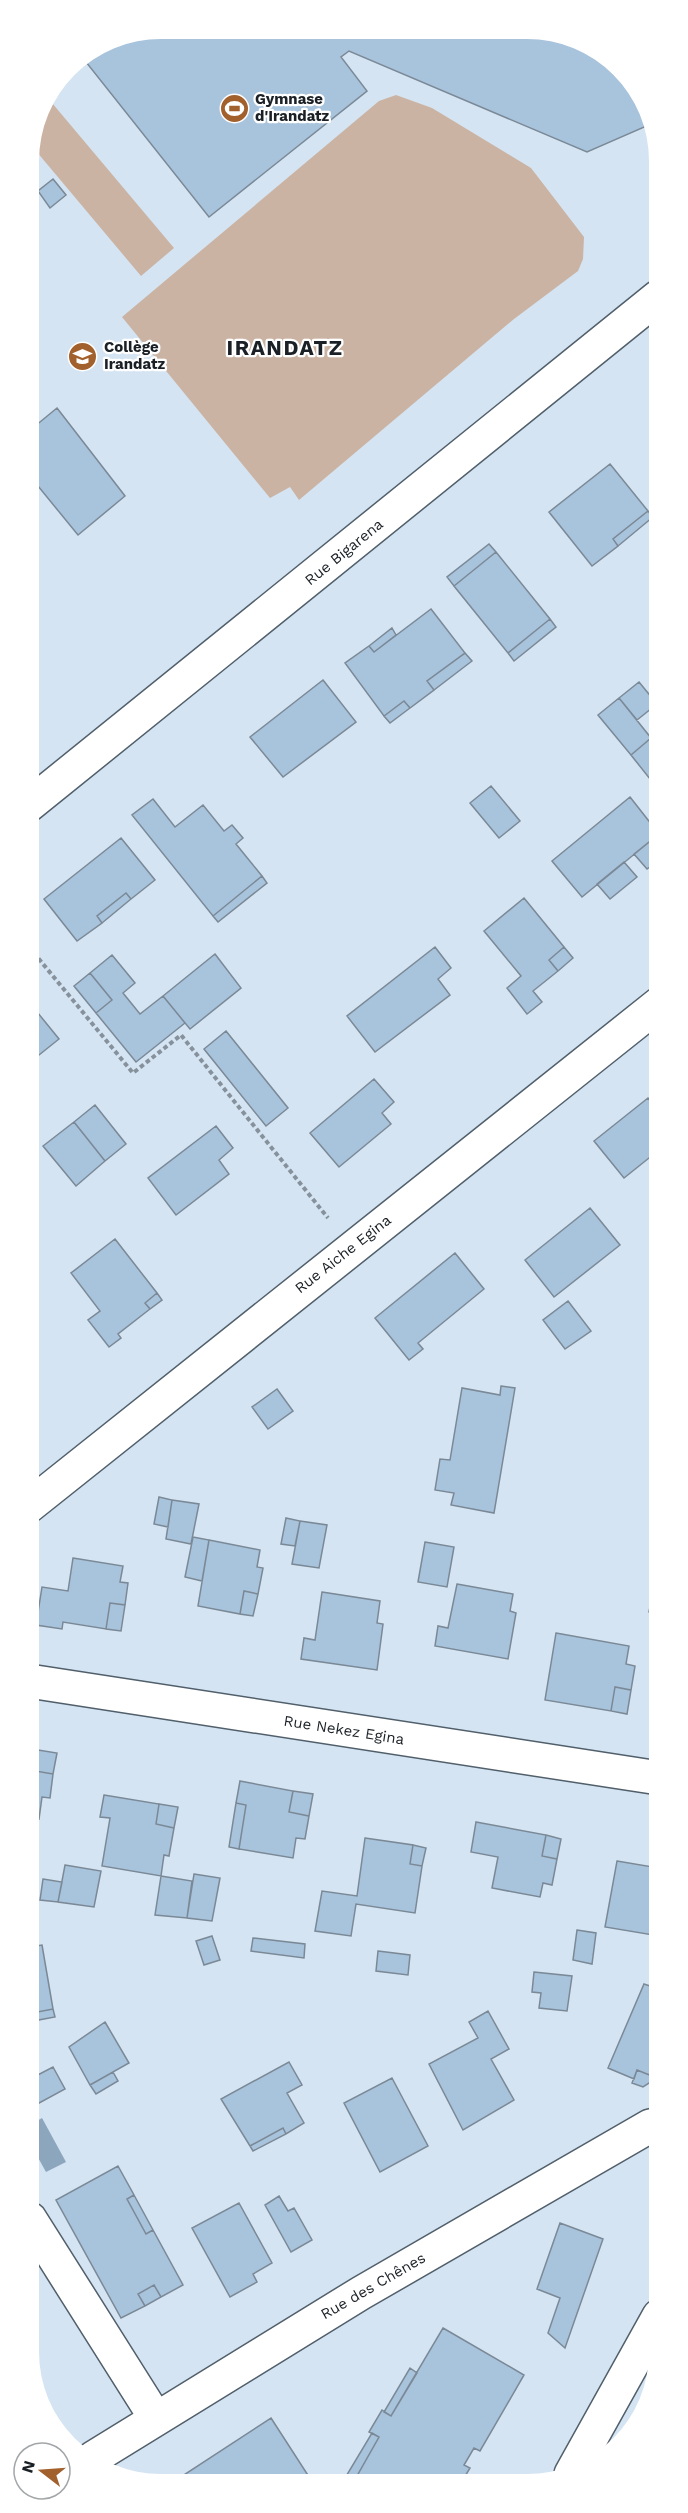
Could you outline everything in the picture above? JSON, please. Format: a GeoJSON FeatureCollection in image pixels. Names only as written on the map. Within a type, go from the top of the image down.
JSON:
{"type":"FeatureCollection","features":[{"type":"Feature","properties":{"kind":"street","name":"Rue Bigarena"},"geometry":{"type":"LineString","coordinates":[[39,798],[649,304]]}},
{"type":"Feature","properties":{"kind":"street","name":"Rue Aiche Egina"},"geometry":{"type":"LineString","coordinates":[[39,1498],[649,1012]]}},
{"type":"Feature","properties":{"kind":"street","name":"Rue Nekez Egina"},"geometry":{"type":"LineString","coordinates":[[39,1683],[649,1776]]}},
{"type":"Feature","properties":{"kind":"street","name":"Rue des Chênes"},"geometry":{"type":"LineString","coordinates":[[97,2456],[155,2417],[361,2293],[649,2127]]}},
{"type":"Feature","properties":{"kind":"street"},"geometry":{"type":"LineString","coordinates":[[39,2233],[155,2417]]}},
{"type":"Feature","properties":{"kind":"street"},"geometry":{"type":"LineString","coordinates":[[577,2463],[649,2334]]}},
{"type":"Feature","properties":{"kind":"path"},"geometry":{"type":"LineString","coordinates":[[39,959],[133,1073],[181,1035],[352,1247]]}},
{"type":"Feature","properties":{"kind":"shaded area"},"geometry":{"type":"Polygon","coordinates":[[[396,95],[432,108],[531,168],[584,237],[583,259],[578,271],[514,319],[299,500],[290,487],[270,498],[122,317],[379,101],[396,95]]]}},
{"type":"Feature","properties":{"kind":"shaded area"},"geometry":{"type":"Polygon","coordinates":[[[53,104],[174,248],[141,276],[39,155],[43,129],[53,104]]]}},
{"type":"Feature","properties":{"kind":"water"},"geometry":{"type":"Polygon","coordinates":[[[42,2118],[66,2162],[46,2172],[39,2159],[39,2120],[42,2118]]]}},
{"type":"Feature","properties":{"kind":"building","name":"Gymnase d'Irandatz"},"geometry":{"type":"Polygon","coordinates":[[[153,39],[535,39],[566,45],[607,69],[628,93],[644,127],[587,152],[349,51],[341,57],[367,91],[209,217],[87,64],[114,48],[153,39]]]}},
{"type":"Feature","properties":{"kind":"building"},"geometry":{"type":"Polygon","coordinates":[[[53,179],[66,195],[50,208],[39,190],[53,179]]]}},
{"type":"Feature","properties":{"kind":"building"},"geometry":{"type":"Polygon","coordinates":[[[57,408],[125,496],[78,535],[39,487],[39,423],[57,408]]]}},
{"type":"Feature","properties":{"kind":"building"},"geometry":{"type":"Polygon","coordinates":[[[610,464],[648,511],[613,539],[618,546],[592,566],[549,512],[610,464]]]}},
{"type":"Feature","properties":{"kind":"building"},"geometry":{"type":"Polygon","coordinates":[[[649,512],[649,520],[618,546],[613,539],[649,512]]]}},
{"type":"Feature","properties":{"kind":"building"},"geometry":{"type":"Polygon","coordinates":[[[489,544],[496,552],[454,586],[447,577],[489,544]]]}},
{"type":"Feature","properties":{"kind":"building"},"geometry":{"type":"Polygon","coordinates":[[[496,552],[550,619],[508,653],[454,586],[496,552]]]}},
{"type":"Feature","properties":{"kind":"building"},"geometry":{"type":"Polygon","coordinates":[[[431,609],[465,653],[427,681],[434,690],[410,708],[404,701],[384,716],[345,663],[369,646],[374,652],[431,609]]]}},
{"type":"Feature","properties":{"kind":"building"},"geometry":{"type":"Polygon","coordinates":[[[550,619],[556,627],[514,661],[508,653],[550,619]]]}},
{"type":"Feature","properties":{"kind":"building"},"geometry":{"type":"Polygon","coordinates":[[[392,628],[396,635],[374,652],[369,646],[392,628]]]}},
{"type":"Feature","properties":{"kind":"building"},"geometry":{"type":"Polygon","coordinates":[[[465,653],[472,661],[434,690],[427,681],[465,653]]]}},
{"type":"Feature","properties":{"kind":"building"},"geometry":{"type":"Polygon","coordinates":[[[323,680],[356,722],[283,777],[250,737],[323,680]]]}},
{"type":"Feature","properties":{"kind":"building"},"geometry":{"type":"Polygon","coordinates":[[[639,682],[649,694],[649,710],[637,720],[619,698],[639,682]]]}},
{"type":"Feature","properties":{"kind":"building"},"geometry":{"type":"Polygon","coordinates":[[[619,698],[649,736],[649,740],[631,755],[598,715],[619,698]]]}},
{"type":"Feature","properties":{"kind":"building"},"geometry":{"type":"Polygon","coordinates":[[[404,701],[410,708],[390,723],[384,716],[404,701]]]}},
{"type":"Feature","properties":{"kind":"building"},"geometry":{"type":"Polygon","coordinates":[[[649,740],[649,778],[631,755],[649,740]]]}},
{"type":"Feature","properties":{"kind":"building"},"geometry":{"type":"Polygon","coordinates":[[[491,786],[520,821],[499,838],[470,803],[491,786]]]}},
{"type":"Feature","properties":{"kind":"building"},"geometry":{"type":"Polygon","coordinates":[[[630,797],[649,821],[649,842],[582,897],[552,861],[630,797]]]}},
{"type":"Feature","properties":{"kind":"building"},"geometry":{"type":"Polygon","coordinates":[[[153,799],[175,827],[203,805],[224,831],[232,825],[243,838],[236,844],[262,876],[213,916],[132,815],[153,799]]]}},
{"type":"Feature","properties":{"kind":"building"},"geometry":{"type":"Polygon","coordinates":[[[121,838],[155,880],[131,899],[126,893],[97,916],[102,923],[77,941],[44,899],[121,838]]]}},
{"type":"Feature","properties":{"kind":"building"},"geometry":{"type":"Polygon","coordinates":[[[649,842],[649,868],[647,869],[634,854],[649,842]]]}},
{"type":"Feature","properties":{"kind":"building"},"geometry":{"type":"Polygon","coordinates":[[[624,862],[637,877],[610,899],[597,884],[624,862]]]}},
{"type":"Feature","properties":{"kind":"building"},"geometry":{"type":"Polygon","coordinates":[[[262,876],[267,883],[218,922],[213,916],[262,876]]]}},
{"type":"Feature","properties":{"kind":"building"},"geometry":{"type":"Polygon","coordinates":[[[126,893],[131,899],[102,923],[97,916],[126,893]]]}},
{"type":"Feature","properties":{"kind":"building"},"geometry":{"type":"Polygon","coordinates":[[[524,898],[564,947],[549,960],[558,971],[533,991],[542,1002],[527,1014],[507,988],[521,976],[484,931],[524,898]]]}},
{"type":"Feature","properties":{"kind":"building"},"geometry":{"type":"Polygon","coordinates":[[[435,947],[451,968],[438,979],[450,995],[375,1052],[347,1016],[435,947]]]}},
{"type":"Feature","properties":{"kind":"building"},"geometry":{"type":"Polygon","coordinates":[[[564,947],[573,958],[558,971],[549,960],[564,947]]]}},
{"type":"Feature","properties":{"kind":"building"},"geometry":{"type":"Polygon","coordinates":[[[215,954],[241,988],[190,1029],[163,996],[215,954]]]}},
{"type":"Feature","properties":{"kind":"building"},"geometry":{"type":"Polygon","coordinates":[[[112,955],[135,983],[123,993],[140,1014],[163,996],[185,1023],[136,1062],[96,1013],[112,1000],[90,973],[112,955]]]}},
{"type":"Feature","properties":{"kind":"building"},"geometry":{"type":"Polygon","coordinates":[[[90,973],[112,1000],[96,1013],[74,986],[90,973]]]}},
{"type":"Feature","properties":{"kind":"building"},"geometry":{"type":"Polygon","coordinates":[[[39,1014],[59,1039],[39,1055],[39,1014]]]}},
{"type":"Feature","properties":{"kind":"building"},"geometry":{"type":"Polygon","coordinates":[[[226,1031],[288,1108],[266,1126],[204,1049],[226,1031]]]}},
{"type":"Feature","properties":{"kind":"building"},"geometry":{"type":"Polygon","coordinates":[[[374,1079],[394,1102],[382,1113],[391,1124],[339,1167],[310,1133],[374,1079]]]}},
{"type":"Feature","properties":{"kind":"building"},"geometry":{"type":"Polygon","coordinates":[[[649,1099],[649,1158],[624,1178],[594,1141],[649,1099]]]}},
{"type":"Feature","properties":{"kind":"building"},"geometry":{"type":"Polygon","coordinates":[[[95,1105],[126,1144],[105,1161],[74,1122],[95,1105]]]}},
{"type":"Feature","properties":{"kind":"building"},"geometry":{"type":"Polygon","coordinates":[[[74,1122],[105,1161],[76,1186],[43,1146],[74,1122]]]}},
{"type":"Feature","properties":{"kind":"building"},"geometry":{"type":"Polygon","coordinates":[[[216,1126],[233,1148],[219,1160],[229,1174],[176,1215],[148,1178],[216,1126]]]}},
{"type":"Feature","properties":{"kind":"building"},"geometry":{"type":"Polygon","coordinates":[[[590,1208],[620,1245],[554,1297],[525,1260],[590,1208]]]}},
{"type":"Feature","properties":{"kind":"building"},"geometry":{"type":"Polygon","coordinates":[[[115,1239],[157,1293],[145,1303],[150,1309],[118,1334],[121,1338],[109,1347],[88,1320],[100,1311],[71,1273],[115,1239]]]}},
{"type":"Feature","properties":{"kind":"building"},"geometry":{"type":"Polygon","coordinates":[[[455,1253],[484,1289],[418,1343],[423,1349],[409,1360],[375,1318],[455,1253]]]}},
{"type":"Feature","properties":{"kind":"building"},"geometry":{"type":"Polygon","coordinates":[[[157,1293],[162,1300],[150,1309],[145,1303],[157,1293]]]}},
{"type":"Feature","properties":{"kind":"building"},"geometry":{"type":"Polygon","coordinates":[[[568,1301],[591,1331],[565,1349],[543,1320],[568,1301]]]}},
{"type":"Feature","properties":{"kind":"building"},"geometry":{"type":"Polygon","coordinates":[[[501,1386],[515,1388],[494,1513],[451,1505],[454,1493],[435,1490],[440,1459],[450,1460],[462,1388],[500,1395],[501,1386]]]}},
{"type":"Feature","properties":{"kind":"building"},"geometry":{"type":"Polygon","coordinates":[[[277,1389],[293,1411],[268,1429],[252,1407],[277,1389]]]}},
{"type":"Feature","properties":{"kind":"building"},"geometry":{"type":"Polygon","coordinates":[[[159,1497],[172,1500],[168,1527],[154,1524],[159,1497]]]}},
{"type":"Feature","properties":{"kind":"building"},"geometry":{"type":"Polygon","coordinates":[[[172,1500],[199,1504],[191,1544],[166,1539],[172,1500]]]}},
{"type":"Feature","properties":{"kind":"building"},"geometry":{"type":"Polygon","coordinates":[[[286,1518],[300,1521],[295,1546],[281,1544],[286,1518]]]}},
{"type":"Feature","properties":{"kind":"building"},"geometry":{"type":"Polygon","coordinates":[[[300,1521],[327,1525],[319,1568],[292,1564],[300,1521]]]}},
{"type":"Feature","properties":{"kind":"building"},"geometry":{"type":"Polygon","coordinates":[[[193,1537],[209,1540],[202,1581],[185,1577],[193,1537]]]}},
{"type":"Feature","properties":{"kind":"building"},"geometry":{"type":"Polygon","coordinates":[[[209,1540],[260,1550],[257,1567],[263,1568],[258,1594],[244,1591],[240,1614],[198,1606],[209,1540]]]}},
{"type":"Feature","properties":{"kind":"building"},"geometry":{"type":"Polygon","coordinates":[[[425,1542],[454,1547],[447,1587],[418,1582],[425,1542]]]}},
{"type":"Feature","properties":{"kind":"building"},"geometry":{"type":"Polygon","coordinates":[[[73,1558],[123,1566],[120,1582],[128,1583],[125,1605],[110,1603],[106,1629],[63,1622],[62,1629],[39,1625],[42,1587],[68,1591],[73,1558]]]}},
{"type":"Feature","properties":{"kind":"building"},"geometry":{"type":"Polygon","coordinates":[[[457,1584],[513,1594],[510,1611],[516,1613],[508,1659],[435,1646],[438,1626],[448,1628],[457,1584]]]}},
{"type":"Feature","properties":{"kind":"building"},"geometry":{"type":"Polygon","coordinates":[[[244,1591],[258,1594],[253,1616],[240,1614],[244,1591]]]}},
{"type":"Feature","properties":{"kind":"building"},"geometry":{"type":"Polygon","coordinates":[[[322,1592],[380,1601],[377,1623],[383,1624],[377,1670],[301,1659],[304,1638],[315,1640],[322,1592]]]}},
{"type":"Feature","properties":{"kind":"building"},"geometry":{"type":"Polygon","coordinates":[[[110,1603],[125,1605],[121,1631],[106,1629],[110,1603]]]}},
{"type":"Feature","properties":{"kind":"building"},"geometry":{"type":"Polygon","coordinates":[[[556,1633],[629,1646],[626,1664],[635,1666],[631,1690],[615,1687],[611,1711],[545,1700],[556,1633]]]}},
{"type":"Feature","properties":{"kind":"building"},"geometry":{"type":"Polygon","coordinates":[[[615,1687],[631,1690],[627,1714],[611,1711],[615,1687]]]}},
{"type":"Feature","properties":{"kind":"building"},"geometry":{"type":"Polygon","coordinates":[[[39,1750],[57,1753],[53,1774],[39,1772],[39,1750]]]}},
{"type":"Feature","properties":{"kind":"building"},"geometry":{"type":"Polygon","coordinates":[[[39,1772],[53,1774],[50,1798],[42,1797],[39,1819],[39,1772]]]}},
{"type":"Feature","properties":{"kind":"building"},"geometry":{"type":"Polygon","coordinates":[[[240,1781],[293,1791],[289,1812],[309,1816],[305,1839],[296,1838],[293,1858],[239,1849],[246,1805],[236,1803],[240,1781]]]}},
{"type":"Feature","properties":{"kind":"building"},"geometry":{"type":"Polygon","coordinates":[[[293,1791],[313,1794],[309,1816],[289,1812],[293,1791]]]}},
{"type":"Feature","properties":{"kind":"building"},"geometry":{"type":"Polygon","coordinates":[[[104,1795],[159,1804],[156,1824],[174,1828],[169,1856],[164,1855],[161,1876],[102,1866],[110,1818],[100,1817],[104,1795]]]}},
{"type":"Feature","properties":{"kind":"building"},"geometry":{"type":"Polygon","coordinates":[[[236,1803],[246,1805],[239,1849],[229,1847],[236,1803]]]}},
{"type":"Feature","properties":{"kind":"building"},"geometry":{"type":"Polygon","coordinates":[[[159,1804],[178,1807],[174,1828],[156,1824],[159,1804]]]}},
{"type":"Feature","properties":{"kind":"building"},"geometry":{"type":"Polygon","coordinates":[[[476,1822],[546,1835],[542,1856],[557,1859],[552,1885],[543,1883],[540,1897],[492,1888],[498,1857],[471,1852],[476,1822]]]}},
{"type":"Feature","properties":{"kind":"building"},"geometry":{"type":"Polygon","coordinates":[[[546,1835],[561,1839],[557,1859],[542,1856],[546,1835]]]}},
{"type":"Feature","properties":{"kind":"building"},"geometry":{"type":"Polygon","coordinates":[[[365,1838],[413,1845],[410,1864],[422,1866],[415,1913],[356,1904],[351,1936],[315,1931],[322,1891],[357,1896],[365,1838]]]}},
{"type":"Feature","properties":{"kind":"building"},"geometry":{"type":"Polygon","coordinates":[[[413,1845],[426,1848],[422,1866],[410,1864],[413,1845]]]}},
{"type":"Feature","properties":{"kind":"building"},"geometry":{"type":"Polygon","coordinates":[[[617,1861],[649,1866],[649,1934],[605,1927],[617,1861]]]}},
{"type":"Feature","properties":{"kind":"building"},"geometry":{"type":"Polygon","coordinates":[[[65,1865],[101,1871],[94,1907],[58,1902],[65,1865]]]}},
{"type":"Feature","properties":{"kind":"building"},"geometry":{"type":"Polygon","coordinates":[[[194,1874],[220,1878],[212,1921],[187,1918],[194,1874]]]}},
{"type":"Feature","properties":{"kind":"building"},"geometry":{"type":"Polygon","coordinates":[[[161,1876],[192,1881],[187,1918],[155,1915],[161,1876]]]}},
{"type":"Feature","properties":{"kind":"building"},"geometry":{"type":"Polygon","coordinates":[[[43,1879],[62,1882],[58,1902],[40,1900],[43,1879]]]}},
{"type":"Feature","properties":{"kind":"building"},"geometry":{"type":"Polygon","coordinates":[[[577,1930],[596,1933],[592,1964],[573,1960],[577,1930]]]}},
{"type":"Feature","properties":{"kind":"building"},"geometry":{"type":"Polygon","coordinates":[[[212,1936],[220,1960],[204,1965],[196,1941],[212,1936]]]}},
{"type":"Feature","properties":{"kind":"building"},"geometry":{"type":"Polygon","coordinates":[[[253,1938],[305,1944],[304,1958],[251,1951],[253,1938]]]}},
{"type":"Feature","properties":{"kind":"building"},"geometry":{"type":"Polygon","coordinates":[[[42,1945],[53,2009],[39,2012],[39,1946],[42,1945]]]}},
{"type":"Feature","properties":{"kind":"building"},"geometry":{"type":"Polygon","coordinates":[[[378,1951],[410,1955],[408,1975],[376,1971],[378,1951]]]}},
{"type":"Feature","properties":{"kind":"building"},"geometry":{"type":"Polygon","coordinates":[[[534,1972],[572,1976],[567,2011],[539,2008],[541,1993],[532,1992],[534,1972]]]}},
{"type":"Feature","properties":{"kind":"building"},"geometry":{"type":"Polygon","coordinates":[[[644,1984],[649,1986],[649,2075],[637,2070],[634,2079],[608,2068],[644,1984]]]}},
{"type":"Feature","properties":{"kind":"building"},"geometry":{"type":"Polygon","coordinates":[[[53,2009],[55,2017],[39,2020],[39,2012],[53,2009]]]}},
{"type":"Feature","properties":{"kind":"building"},"geometry":{"type":"Polygon","coordinates":[[[488,2011],[509,2049],[491,2059],[514,2100],[463,2130],[429,2064],[478,2038],[469,2022],[488,2011]]]}},
{"type":"Feature","properties":{"kind":"building"},"geometry":{"type":"Polygon","coordinates":[[[105,2022],[129,2063],[90,2085],[69,2047],[105,2022]]]}},
{"type":"Feature","properties":{"kind":"building"},"geometry":{"type":"Polygon","coordinates":[[[289,2062],[302,2085],[287,2093],[304,2123],[286,2134],[283,2128],[250,2146],[221,2099],[289,2062]]]}},
{"type":"Feature","properties":{"kind":"building"},"geometry":{"type":"Polygon","coordinates":[[[53,2067],[65,2089],[39,2103],[39,2074],[53,2067]]]}},
{"type":"Feature","properties":{"kind":"building"},"geometry":{"type":"Polygon","coordinates":[[[637,2070],[649,2075],[649,2083],[643,2087],[632,2083],[637,2070]]]}},
{"type":"Feature","properties":{"kind":"building"},"geometry":{"type":"Polygon","coordinates":[[[113,2072],[118,2081],[96,2094],[90,2085],[113,2072]]]}},
{"type":"Feature","properties":{"kind":"building"},"geometry":{"type":"Polygon","coordinates":[[[392,2078],[428,2146],[380,2172],[344,2103],[392,2078]]]}},
{"type":"Feature","properties":{"kind":"building"},"geometry":{"type":"Polygon","coordinates":[[[283,2128],[286,2134],[253,2151],[250,2146],[283,2128]]]}},
{"type":"Feature","properties":{"kind":"building"},"geometry":{"type":"Polygon","coordinates":[[[118,2166],[134,2195],[127,2199],[146,2234],[153,2230],[183,2285],[161,2297],[154,2285],[138,2294],[145,2306],[121,2318],[56,2200],[118,2166]]]}},
{"type":"Feature","properties":{"kind":"building"},"geometry":{"type":"Polygon","coordinates":[[[134,2195],[153,2230],[146,2234],[127,2199],[134,2195]]]}},
{"type":"Feature","properties":{"kind":"building"},"geometry":{"type":"Polygon","coordinates":[[[279,2196],[288,2211],[294,2208],[312,2240],[291,2252],[265,2205],[279,2196]]]}},
{"type":"Feature","properties":{"kind":"building"},"geometry":{"type":"Polygon","coordinates":[[[239,2203],[272,2263],[253,2274],[257,2282],[230,2297],[192,2228],[239,2203]]]}},
{"type":"Feature","properties":{"kind":"building"},"geometry":{"type":"Polygon","coordinates":[[[560,2223],[603,2239],[565,2348],[548,2333],[560,2298],[537,2289],[560,2223]]]}},
{"type":"Feature","properties":{"kind":"building"},"geometry":{"type":"Polygon","coordinates":[[[154,2285],[161,2297],[145,2306],[138,2294],[154,2285]]]}},
{"type":"Feature","properties":{"kind":"building"},"geometry":{"type":"Polygon","coordinates":[[[443,2328],[524,2375],[480,2451],[474,2448],[464,2465],[470,2468],[466,2474],[358,2474],[379,2437],[369,2432],[382,2410],[391,2416],[443,2328]]]}},
{"type":"Feature","properties":{"kind":"building"},"geometry":{"type":"Polygon","coordinates":[[[410,2368],[417,2373],[391,2416],[384,2412],[410,2368]]]}},
{"type":"Feature","properties":{"kind":"building"},"geometry":{"type":"Polygon","coordinates":[[[271,2418],[307,2474],[185,2474],[271,2418]]]}},
{"type":"Feature","properties":{"kind":"building"},"geometry":{"type":"Polygon","coordinates":[[[372,2433],[379,2437],[358,2474],[347,2474],[372,2433]]]}},
{"type":"Feature","properties":{"kind":"place","name":"Gymnase d'Irandatz"},"geometry":{"type":"Point","coordinates":[234,108]}},
{"type":"Feature","properties":{"kind":"place","name":"Collège Irandatz"},"geometry":{"type":"Point","coordinates":[83,356]}},
{"type":"Feature","properties":{"kind":"district","name":"IRANDATZ"},"geometry":{"type":"Point","coordinates":[285,348]}}]}
